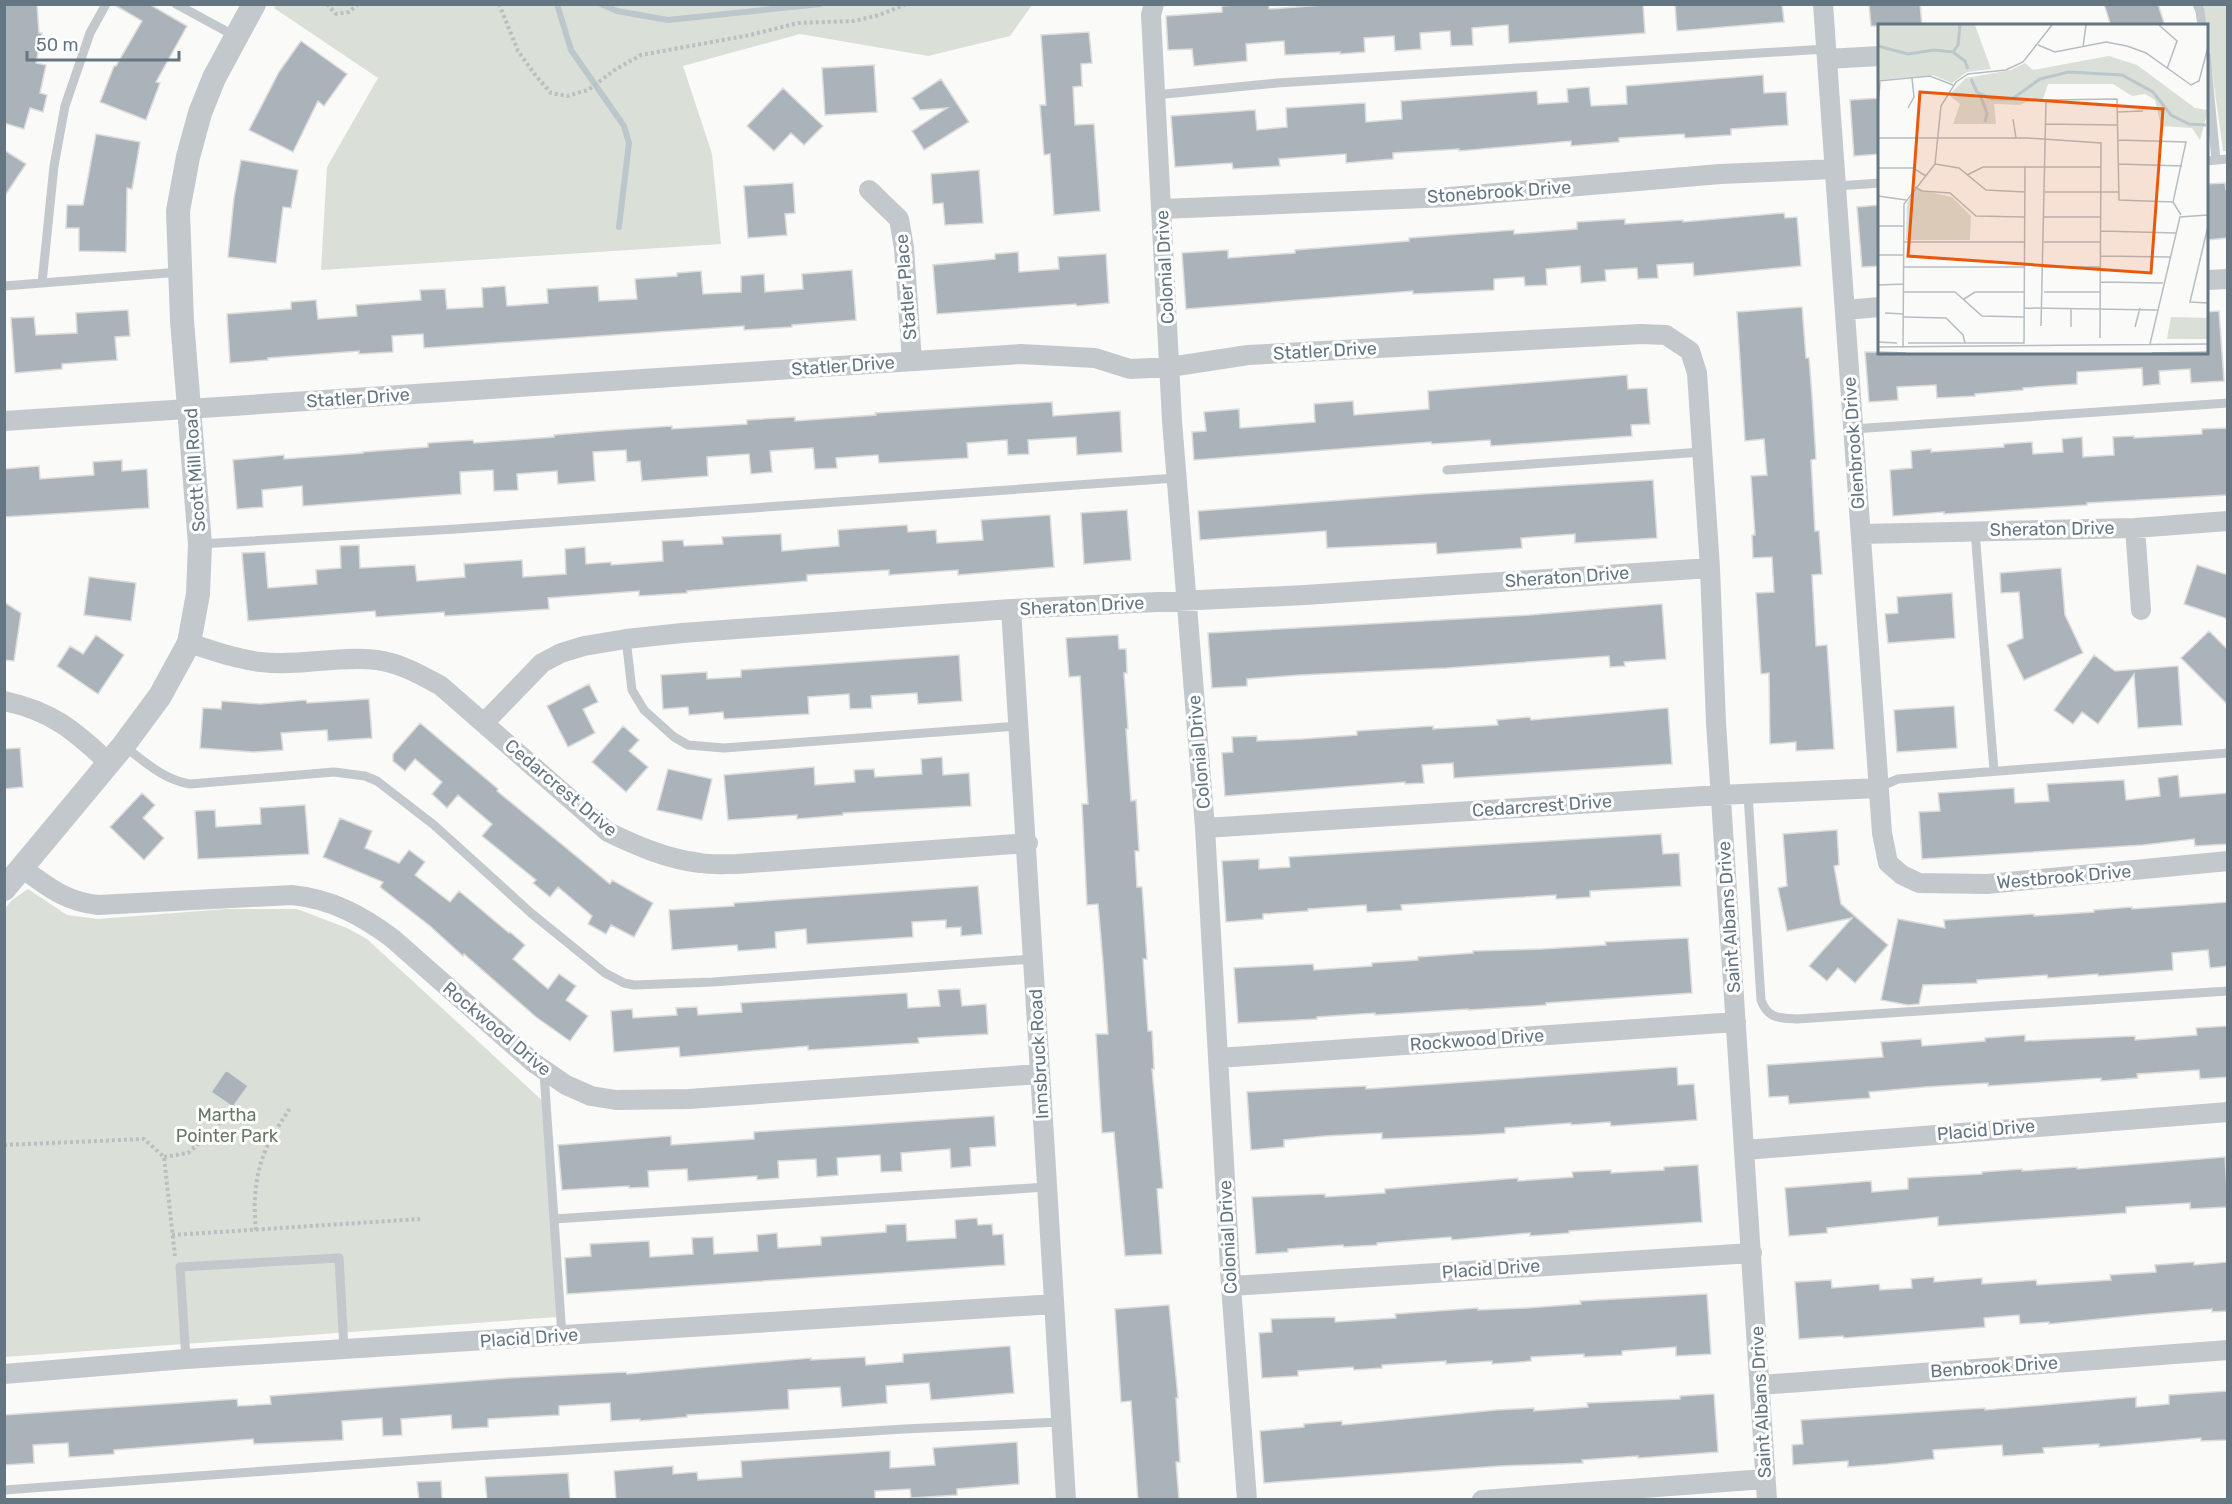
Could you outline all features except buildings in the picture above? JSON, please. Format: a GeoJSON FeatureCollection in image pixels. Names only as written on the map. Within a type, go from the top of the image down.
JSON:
{"type":"FeatureCollection","features":[{"type":"Feature","properties":{"kind":"street","name":"Scott Mill Road"},"geometry":{"type":"LineString","coordinates":[[4,889],[116,754],[160,696],[189,643],[198,594],[200,544],[180,272],[178,211],[188,157],[203,104],[214,78],[254,4]]}},
{"type":"Feature","properties":{"kind":"street","name":"Colonial Drive"},"geometry":{"type":"LineString","coordinates":[[1154,4],[1151,15],[1176,478],[1205,828],[1231,1286],[1247,1500]]}},
{"type":"Feature","properties":{"kind":"street","name":"Glenbrook Drive"},"geometry":{"type":"LineString","coordinates":[[1823,4],[1882,833],[1888,862],[1902,875]]}},
{"type":"Feature","properties":{"kind":"street"},"geometry":{"type":"LineString","coordinates":[[1827,54],[1878,56]]}},
{"type":"Feature","properties":{"kind":"street","name":"Stonebrook Drive"},"geometry":{"type":"LineString","coordinates":[[1162,209],[1449,197],[1720,174],[1836,178]]}},
{"type":"Feature","properties":{"kind":"street","name":"Statler Place"},"geometry":{"type":"LineString","coordinates":[[869,190],[899,219],[904,248],[912,361]]}},
{"type":"Feature","properties":{"kind":"street"},"geometry":{"type":"LineString","coordinates":[[2208,280],[2228,279]]}},
{"type":"Feature","properties":{"kind":"street"},"geometry":{"type":"LineString","coordinates":[[1845,310],[1878,307]]}},
{"type":"Feature","properties":{"kind":"street","name":"Statler Drive"},"geometry":{"type":"LineString","coordinates":[[4,421],[1021,354],[1095,358],[1130,369],[1170,367],[1248,355],[1641,334],[1666,335],[1677,342]]}},
{"type":"Feature","properties":{"kind":"street","name":"Saint Albans Drive"},"geometry":{"type":"LineString","coordinates":[[1677,342],[1690,351],[1697,373],[1710,568],[1720,795],[1767,1500]]}},
{"type":"Feature","properties":{"kind":"street","name":"Sheraton Drive"},"geometry":{"type":"LineString","coordinates":[[1861,534],[2135,528],[2228,521]]}},
{"type":"Feature","properties":{"kind":"street","name":"Sheraton Drive"},"geometry":{"type":"LineString","coordinates":[[2135,528],[2141,610]]}},
{"type":"Feature","properties":{"kind":"street","name":"Sheraton Drive"},"geometry":{"type":"LineString","coordinates":[[484,723],[542,663],[561,653],[584,646],[626,639],[1011,609],[1317,595],[1710,568]]}},
{"type":"Feature","properties":{"kind":"street","name":"Innsbruck Road"},"geometry":{"type":"LineString","coordinates":[[1011,609],[1028,843],[1039,1074],[1066,1500]]}},
{"type":"Feature","properties":{"kind":"street","name":"Cedarcrest Drive"},"geometry":{"type":"LineString","coordinates":[[189,643],[229,657],[263,663],[355,659],[378,660],[410,669],[441,686],[608,831],[638,847],[689,861],[738,864],[1028,843]]}},
{"type":"Feature","properties":{"kind":"street"},"geometry":{"type":"LineString","coordinates":[[4,701],[24,705],[56,719],[116,754]]}},
{"type":"Feature","properties":{"kind":"street","name":"Cedarcrest Drive"},"geometry":{"type":"LineString","coordinates":[[1205,828],[1720,795],[1878,788]]}},
{"type":"Feature","properties":{"kind":"street","name":"Westbrook Drive"},"geometry":{"type":"LineString","coordinates":[[1902,875],[1919,882],[1987,884],[2228,861]]}},
{"type":"Feature","properties":{"kind":"street","name":"Rockwood Drive"},"geometry":{"type":"LineString","coordinates":[[22,868],[59,895],[85,904],[292,895],[315,897],[338,905],[368,920],[392,938],[544,1070],[566,1085],[591,1096],[616,1100],[689,1098],[1039,1074]]}},
{"type":"Feature","properties":{"kind":"street","name":"Rockwood Drive"},"geometry":{"type":"LineString","coordinates":[[1218,1059],[1736,1022]]}},
{"type":"Feature","properties":{"kind":"street","name":"Placid Drive"},"geometry":{"type":"LineString","coordinates":[[1745,1150],[2228,1113]]}},
{"type":"Feature","properties":{"kind":"street","name":"Placid Drive"},"geometry":{"type":"LineString","coordinates":[[1231,1286],[1752,1253]]}},
{"type":"Feature","properties":{"kind":"street","name":"Placid Drive"},"geometry":{"type":"LineString","coordinates":[[4,1374],[186,1359],[1054,1304]]}},
{"type":"Feature","properties":{"kind":"street","name":"Benbrook Drive"},"geometry":{"type":"LineString","coordinates":[[1760,1385],[2228,1350]]}},
{"type":"Feature","properties":{"kind":"street"},"geometry":{"type":"LineString","coordinates":[[1482,1500],[1766,1479]]}},
{"type":"Feature","properties":{"kind":"lane"},"geometry":{"type":"LineString","coordinates":[[42,283],[54,166],[65,106],[90,33],[106,4]]}},
{"type":"Feature","properties":{"kind":"lane"},"geometry":{"type":"LineString","coordinates":[[176,4],[236,37]]}},
{"type":"Feature","properties":{"kind":"lane"},"geometry":{"type":"LineString","coordinates":[[2197,4],[2202,24]]}},
{"type":"Feature","properties":{"kind":"lane"},"geometry":{"type":"LineString","coordinates":[[1155,95],[1277,83],[1827,54]]}},
{"type":"Feature","properties":{"kind":"lane"},"geometry":{"type":"LineString","coordinates":[[2208,97],[2211,160],[2228,159]]}},
{"type":"Feature","properties":{"kind":"lane"},"geometry":{"type":"LineString","coordinates":[[1836,178],[1878,183]]}},
{"type":"Feature","properties":{"kind":"lane"},"geometry":{"type":"LineString","coordinates":[[4,286],[180,272]]}},
{"type":"Feature","properties":{"kind":"lane"},"geometry":{"type":"LineString","coordinates":[[1853,429],[2228,403]]}},
{"type":"Feature","properties":{"kind":"lane"},"geometry":{"type":"LineString","coordinates":[[1447,470],[1702,452]]}},
{"type":"Feature","properties":{"kind":"lane"},"geometry":{"type":"LineString","coordinates":[[200,544],[456,529],[1176,478]]}},
{"type":"Feature","properties":{"kind":"lane"},"geometry":{"type":"LineString","coordinates":[[1975,531],[1994,771]]}},
{"type":"Feature","properties":{"kind":"lane"},"geometry":{"type":"LineString","coordinates":[[626,639],[630,680],[636,700],[659,724],[688,745],[724,748],[1019,726]]}},
{"type":"Feature","properties":{"kind":"lane"},"geometry":{"type":"LineString","coordinates":[[1878,788],[1898,778],[2228,753]]}},
{"type":"Feature","properties":{"kind":"lane"},"geometry":{"type":"LineString","coordinates":[[116,754],[177,782],[190,784],[334,772],[364,776],[377,781],[434,825],[540,921],[605,973],[624,983],[634,985],[713,982],[1033,959]]}},
{"type":"Feature","properties":{"kind":"lane"},"geometry":{"type":"LineString","coordinates":[[1748,794],[1761,1000],[1765,1010],[1776,1017],[1797,1019],[2228,991]]}},
{"type":"Feature","properties":{"kind":"lane"},"geometry":{"type":"LineString","coordinates":[[544,1070],[562,1336]]}},
{"type":"Feature","properties":{"kind":"lane"},"geometry":{"type":"LineString","coordinates":[[554,1219],[1047,1187]]}},
{"type":"Feature","properties":{"kind":"lane"},"geometry":{"type":"LineString","coordinates":[[186,1359],[180,1268],[339,1258],[344,1349]]}},
{"type":"Feature","properties":{"kind":"lane"},"geometry":{"type":"LineString","coordinates":[[4,1490],[482,1456],[904,1429],[1061,1422]]}},
{"type":"Feature","properties":{"kind":"path"},"geometry":{"type":"LineString","coordinates":[[327,4],[336,14],[349,12],[358,4]]}},
{"type":"Feature","properties":{"kind":"path"},"geometry":{"type":"LineString","coordinates":[[499,4],[518,51],[551,93],[567,96],[588,90],[607,75],[641,55],[750,35],[798,23],[854,21],[879,15],[907,4]]}},
{"type":"Feature","properties":{"kind":"path"},"geometry":{"type":"LineString","coordinates":[[164,1157],[188,1153],[215,1129],[232,1107]]}},
{"type":"Feature","properties":{"kind":"path"},"geometry":{"type":"LineString","coordinates":[[256,1230],[254,1210],[265,1150],[290,1108]]}},
{"type":"Feature","properties":{"kind":"path"},"geometry":{"type":"LineString","coordinates":[[4,1145],[144,1139],[164,1157],[174,1254],[180,1268]]}},
{"type":"Feature","properties":{"kind":"path"},"geometry":{"type":"LineString","coordinates":[[172,1235],[420,1219]]}},
{"type":"Feature","properties":{"kind":"green space"},"geometry":{"type":"Polygon","coordinates":[[[276,4],[1032,5],[1010,36],[928,56],[800,34],[683,66],[712,154],[721,244],[321,270],[327,167],[378,78],[274,8],[276,4]]]}},
{"type":"Feature","properties":{"kind":"green space"},"geometry":{"type":"Polygon","coordinates":[[[2200,5],[2227,5],[2227,151],[2223,151],[2208,41],[2208,24],[2205,24],[2200,5]]]}},
{"type":"Feature","properties":{"kind":"green space","name":"Martha Pointer Park"},"geometry":{"type":"Polygon","coordinates":[[[28,889],[67,915],[98,919],[226,909],[297,909],[347,928],[367,939],[545,1103],[557,1317],[5,1357],[4,910],[12,900],[28,889]]]}},
{"type":"Feature","properties":{"kind":"waterway"},"geometry":{"type":"LineString","coordinates":[[557,4],[571,50],[624,126],[629,143],[619,227]]}},
{"type":"Feature","properties":{"kind":"waterway"},"geometry":{"type":"LineString","coordinates":[[601,4],[617,11],[668,20],[820,4]]}}]}
